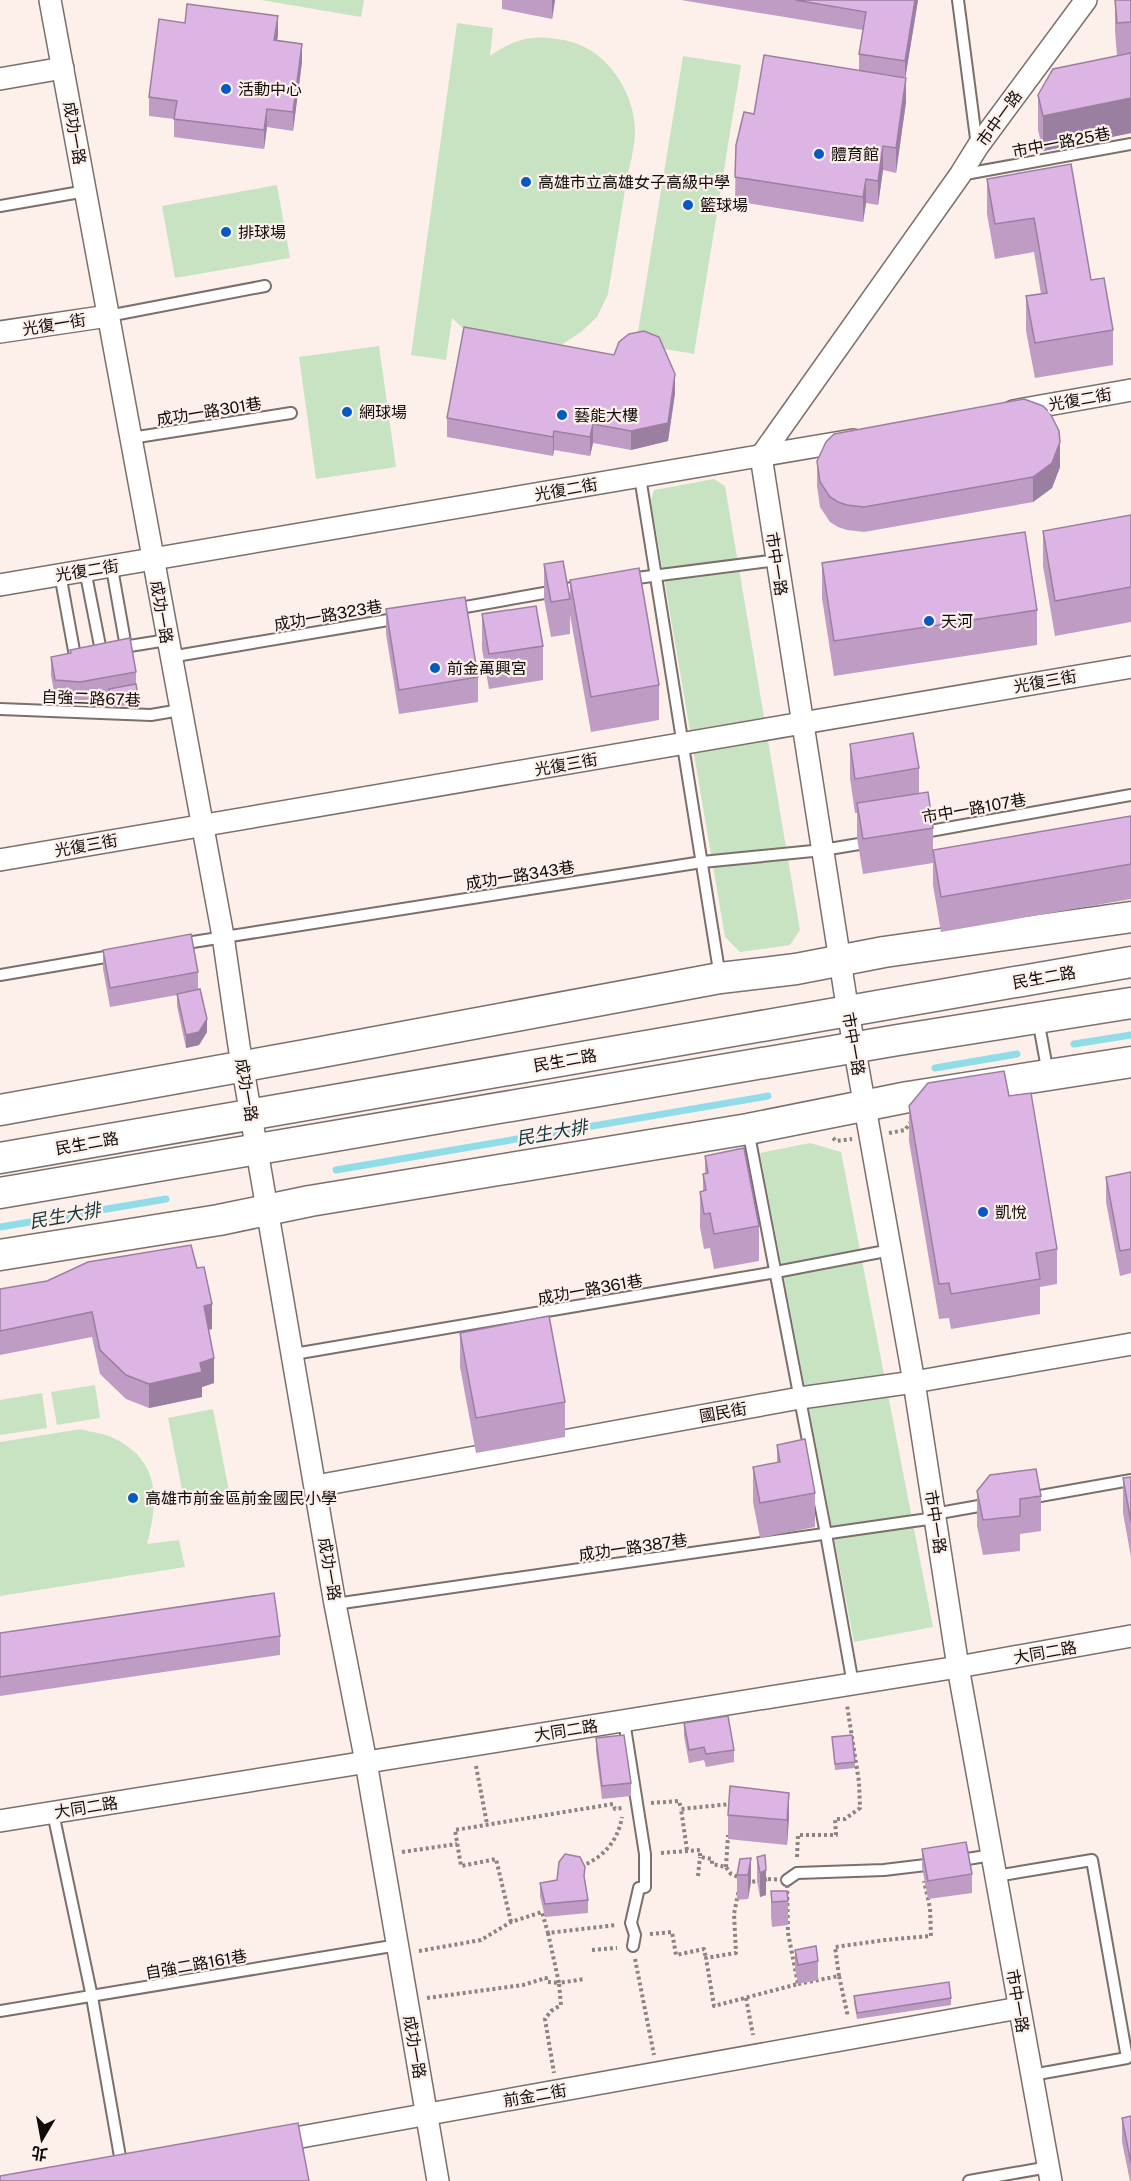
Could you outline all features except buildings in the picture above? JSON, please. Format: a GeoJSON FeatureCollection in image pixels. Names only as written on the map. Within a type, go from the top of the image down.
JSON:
{"type":"FeatureCollection","features":[{"type":"Feature","properties":{"kind":"main road"},"geometry":{"type":"LineString","coordinates":[[0,1110],[720,978],[796,969],[840,960],[1131,917]]}},
{"type":"Feature","properties":{"kind":"main road","name":"民生二路"},"geometry":{"type":"LineString","coordinates":[[0,1158],[1131,962]]}},
{"type":"Feature","properties":{"kind":"main road"},"geometry":{"type":"LineString","coordinates":[[0,1193],[1131,1003]]}},
{"type":"Feature","properties":{"kind":"main road"},"geometry":{"type":"LineString","coordinates":[[0,1255],[219,1220],[267,1209],[748,1129],[865,1105],[1131,1062]]}},
{"type":"Feature","properties":{"kind":"street","name":"成功一路"},"geometry":{"type":"LineString","coordinates":[[51,0],[168,648],[223,936],[257,1150],[294,1354],[335,1604],[366,1762],[438,2181]]}},
{"type":"Feature","properties":{"kind":"street","name":"市中一路"},"geometry":{"type":"LineString","coordinates":[[1050,2174],[958,1667],[914,1382],[848,1012],[761,456],[960,176],[978,147],[1086,0]]}},
{"type":"Feature","properties":{"kind":"street"},"geometry":{"type":"LineString","coordinates":[[0,79],[63,68]]}},
{"type":"Feature","properties":{"kind":"street","name":"光復一街"},"geometry":{"type":"LineString","coordinates":[[0,332],[108,316]]}},
{"type":"Feature","properties":{"kind":"street","name":"光復二街"},"geometry":{"type":"LineString","coordinates":[[992,415],[1131,390]]}},
{"type":"Feature","properties":{"kind":"street","name":"光復二街"},"geometry":{"type":"LineString","coordinates":[[0,585],[61,579],[115,570],[153,559],[877,436]]}},
{"type":"Feature","properties":{"kind":"street","name":"光復三街"},"geometry":{"type":"LineString","coordinates":[[0,860],[1131,667]]}},
{"type":"Feature","properties":{"kind":"street","name":"國民街"},"geometry":{"type":"LineString","coordinates":[[316,1486],[800,1398],[914,1382],[1131,1344]]}},
{"type":"Feature","properties":{"kind":"street","name":"大同二路"},"geometry":{"type":"LineString","coordinates":[[0,1821],[958,1667],[1131,1636]]}},
{"type":"Feature","properties":{"kind":"street","name":"前金二街"},"geometry":{"type":"LineString","coordinates":[[251,2146],[1019,2008]]}},
{"type":"Feature","properties":{"kind":"street"},"geometry":{"type":"LineString","coordinates":[[112,2170],[146,2164]]}},
{"type":"Feature","properties":{"kind":"lane"},"geometry":{"type":"LineString","coordinates":[[958,0],[978,147]]}},
{"type":"Feature","properties":{"kind":"lane","name":"市中一路25巷"},"geometry":{"type":"LineString","coordinates":[[960,176],[1131,144]]}},
{"type":"Feature","properties":{"kind":"lane"},"geometry":{"type":"LineString","coordinates":[[0,206],[86,191]]}},
{"type":"Feature","properties":{"kind":"lane"},"geometry":{"type":"LineString","coordinates":[[108,316],[265,286]]}},
{"type":"Feature","properties":{"kind":"lane","name":"成功一路301巷"},"geometry":{"type":"LineString","coordinates":[[131,438],[291,413]]}},
{"type":"Feature","properties":{"kind":"lane"},"geometry":{"type":"LineString","coordinates":[[640,477],[720,978]]}},
{"type":"Feature","properties":{"kind":"lane"},"geometry":{"type":"LineString","coordinates":[[621,580],[655,574],[777,561]]}},
{"type":"Feature","properties":{"kind":"lane"},"geometry":{"type":"LineString","coordinates":[[61,579],[87,580],[115,570],[126,647]]}},
{"type":"Feature","properties":{"kind":"lane","name":"成功一路323巷"},"geometry":{"type":"LineString","coordinates":[[61,579],[75,656],[126,647],[168,648],[413,616]]}},
{"type":"Feature","properties":{"kind":"lane"},"geometry":{"type":"LineString","coordinates":[[87,580],[101,651]]}},
{"type":"Feature","properties":{"kind":"lane"},"geometry":{"type":"LineString","coordinates":[[447,610],[598,584]]}},
{"type":"Feature","properties":{"kind":"lane","name":"自強二路67巷"},"geometry":{"type":"LineString","coordinates":[[0,710],[151,715],[180,710]]}},
{"type":"Feature","properties":{"kind":"lane","name":"市中一路107巷"},"geometry":{"type":"LineString","coordinates":[[903,836],[1131,795]]}},
{"type":"Feature","properties":{"kind":"lane"},"geometry":{"type":"LineString","coordinates":[[823,850],[880,840]]}},
{"type":"Feature","properties":{"kind":"lane","name":"成功一路343巷"},"geometry":{"type":"LineString","coordinates":[[164,946],[702,862],[823,850]]}},
{"type":"Feature","properties":{"kind":"lane"},"geometry":{"type":"LineString","coordinates":[[0,975],[129,953]]}},
{"type":"Feature","properties":{"kind":"lane"},"geometry":{"type":"LineString","coordinates":[[1038,1018],[1048,1074]]}},
{"type":"Feature","properties":{"kind":"lane"},"geometry":{"type":"LineString","coordinates":[[748,1129],[826,1534],[848,1684]]}},
{"type":"Feature","properties":{"kind":"lane","name":"成功一路361巷"},"geometry":{"type":"LineString","coordinates":[[294,1354],[776,1272],[891,1250]]}},
{"type":"Feature","properties":{"kind":"lane"},"geometry":{"type":"LineString","coordinates":[[1015,1500],[1131,1480]]}},
{"type":"Feature","properties":{"kind":"lane","name":"成功一路387巷"},"geometry":{"type":"LineString","coordinates":[[335,1604],[826,1534],[1003,1502]]}},
{"type":"Feature","properties":{"kind":"lane"},"geometry":{"type":"LineString","coordinates":[[624,1721],[645,1854],[645,1887],[639,1888],[632,1923],[635,1935],[633,1946]]}},
{"type":"Feature","properties":{"kind":"lane"},"geometry":{"type":"LineString","coordinates":[[53,1813],[92,1997],[112,2170]]}},
{"type":"Feature","properties":{"kind":"lane"},"geometry":{"type":"LineString","coordinates":[[787,1881],[796,1873],[884,1870],[992,1856]]}},
{"type":"Feature","properties":{"kind":"lane"},"geometry":{"type":"LineString","coordinates":[[996,1876],[1092,1860],[1127,2058],[1032,2075]]}},
{"type":"Feature","properties":{"kind":"lane","name":"自強二路161巷"},"geometry":{"type":"LineString","coordinates":[[0,2011],[398,1950]]}},
{"type":"Feature","properties":{"kind":"lane"},"geometry":{"type":"LineString","coordinates":[[969,2181],[1050,2174]]}},
{"type":"Feature","properties":{"kind":"path"},"geometry":{"type":"LineString","coordinates":[[796,1873],[798,1835],[836,1835],[835,1819],[845,1819],[860,1808],[848,1684]]}},
{"type":"Feature","properties":{"kind":"path"},"geometry":{"type":"LineString","coordinates":[[472,1745],[487,1824]]}},
{"type":"Feature","properties":{"kind":"path"},"geometry":{"type":"LineString","coordinates":[[511,1922],[496,1859],[461,1866],[455,1830],[613,1804],[615,1809],[623,1808],[645,1798],[645,1803],[679,1802],[687,1850]]}},
{"type":"Feature","properties":{"kind":"path"},"geometry":{"type":"LineString","coordinates":[[681,1809],[731,1804],[730,1810]]}},
{"type":"Feature","properties":{"kind":"path"},"geometry":{"type":"LineString","coordinates":[[570,1869],[592,1862],[609,1847],[621,1826],[623,1808]]}},
{"type":"Feature","properties":{"kind":"path"},"geometry":{"type":"LineString","coordinates":[[706,1958],[736,1953],[734,1914],[740,1884],[738,1877],[731,1874],[726,1867],[729,1830]]}},
{"type":"Feature","properties":{"kind":"path"},"geometry":{"type":"LineString","coordinates":[[382,1854],[457,1844]]}},
{"type":"Feature","properties":{"kind":"path"},"geometry":{"type":"LineString","coordinates":[[645,1854],[700,1850],[698,1876]]}},
{"type":"Feature","properties":{"kind":"path"},"geometry":{"type":"LineString","coordinates":[[700,1857],[712,1859],[712,1864],[726,1867]]}},
{"type":"Feature","properties":{"kind":"path"},"geometry":{"type":"LineString","coordinates":[[852,2038],[835,1947],[931,1936],[930,1908],[920,1866]]}},
{"type":"Feature","properties":{"kind":"path"},"geometry":{"type":"LineString","coordinates":[[740,1884],[768,1879],[787,1881],[788,1933],[798,1984]]}},
{"type":"Feature","properties":{"kind":"path"},"geometry":{"type":"LineString","coordinates":[[398,1950],[481,1940],[511,1922],[549,1910]]}},
{"type":"Feature","properties":{"kind":"path"},"geometry":{"type":"LineString","coordinates":[[542,1912],[559,1983],[561,2005],[545,2019],[557,2091]]}},
{"type":"Feature","properties":{"kind":"path"},"geometry":{"type":"LineString","coordinates":[[548,1933],[632,1923]]}},
{"type":"Feature","properties":{"kind":"path"},"geometry":{"type":"LineString","coordinates":[[635,1935],[672,1932],[676,1955],[704,1949],[714,2006],[839,1976]]}},
{"type":"Feature","properties":{"kind":"path"},"geometry":{"type":"LineString","coordinates":[[592,1950],[633,1946],[657,2073]]}},
{"type":"Feature","properties":{"kind":"path"},"geometry":{"type":"LineString","coordinates":[[407,2001],[523,1985],[546,1978],[547,1982],[559,1983],[584,1980]]}},
{"type":"Feature","properties":{"kind":"path"},"geometry":{"type":"LineString","coordinates":[[746,1998],[757,2055]]}},
{"type":"Feature","properties":{"kind":"green space"},"geometry":{"type":"Polygon","coordinates":[[[261,0],[364,0],[361,17],[261,0]]]}},
{"type":"Feature","properties":{"kind":"green space"},"geometry":{"type":"Polygon","coordinates":[[[457,23],[493,28],[490,56],[510,44],[529,38],[560,39],[586,48],[609,66],[626,91],[631,105],[635,134],[633,153],[608,294],[597,317],[581,332],[561,345],[538,354],[479,343],[452,318],[446,360],[411,355],[457,23]]]}},
{"type":"Feature","properties":{"kind":"green space","name":"籃球場"},"geometry":{"type":"Polygon","coordinates":[[[683,56],[741,65],[694,354],[636,344],[683,56]]]}},
{"type":"Feature","properties":{"kind":"green space","name":"排球場"},"geometry":{"type":"Polygon","coordinates":[[[277,185],[290,258],[175,278],[162,206],[277,185]]]}},
{"type":"Feature","properties":{"kind":"green space","name":"網球場"},"geometry":{"type":"Polygon","coordinates":[[[379,346],[396,467],[316,479],[299,357],[379,346]]]}},
{"type":"Feature","properties":{"kind":"green space"},"geometry":{"type":"Polygon","coordinates":[[[714,479],[725,486],[800,930],[790,945],[740,952],[725,937],[651,501],[654,490],[714,479]]]}},
{"type":"Feature","properties":{"kind":"green space"},"geometry":{"type":"Polygon","coordinates":[[[810,1143],[841,1152],[933,1627],[854,1642],[760,1153],[810,1143]]]}},
{"type":"Feature","properties":{"kind":"green space"},"geometry":{"type":"Polygon","coordinates":[[[95,1385],[100,1418],[57,1425],[51,1392],[95,1385]]]}},
{"type":"Feature","properties":{"kind":"green space"},"geometry":{"type":"Polygon","coordinates":[[[42,1393],[47,1428],[0,1435],[0,1400],[42,1393]]]}},
{"type":"Feature","properties":{"kind":"green space"},"geometry":{"type":"Polygon","coordinates":[[[213,1409],[229,1491],[184,1500],[168,1418],[213,1409]]]}},
{"type":"Feature","properties":{"kind":"green space"},"geometry":{"type":"Polygon","coordinates":[[[81,1429],[109,1436],[126,1445],[138,1456],[147,1468],[154,1495],[147,1544],[179,1540],[185,1567],[0,1596],[0,1442],[81,1429]]]}},
{"type":"Feature","properties":{"kind":"waterway","name":"民生大排"},"geometry":{"type":"LineString","coordinates":[[1074,1044],[1131,1035]]}},
{"type":"Feature","properties":{"kind":"waterway","name":"民生大排"},"geometry":{"type":"LineString","coordinates":[[935,1068],[1017,1054]]}},
{"type":"Feature","properties":{"kind":"waterway","name":"民生大排"},"geometry":{"type":"LineString","coordinates":[[336,1170],[768,1096]]}},
{"type":"Feature","properties":{"kind":"waterway","name":"民生大排"},"geometry":{"type":"LineString","coordinates":[[0,1227],[166,1199]]}},
{"type":"Feature","properties":{"kind":"place","name":"活動中心"},"geometry":{"type":"Point","coordinates":[226,89]}},
{"type":"Feature","properties":{"kind":"place","name":"體育館"},"geometry":{"type":"Point","coordinates":[819,154]}},
{"type":"Feature","properties":{"kind":"place","name":"高雄市立高雄女子高級中學"},"geometry":{"type":"Point","coordinates":[526,182]}},
{"type":"Feature","properties":{"kind":"place","name":"籃球場"},"geometry":{"type":"Point","coordinates":[688,205]}},
{"type":"Feature","properties":{"kind":"place","name":"排球場"},"geometry":{"type":"Point","coordinates":[226,232]}},
{"type":"Feature","properties":{"kind":"place","name":"網球場"},"geometry":{"type":"Point","coordinates":[347,412]}},
{"type":"Feature","properties":{"kind":"place","name":"藝能大樓"},"geometry":{"type":"Point","coordinates":[562,415]}},
{"type":"Feature","properties":{"kind":"place","name":"天河"},"geometry":{"type":"Point","coordinates":[929,621]}},
{"type":"Feature","properties":{"kind":"place","name":"前金萬興宮"},"geometry":{"type":"Point","coordinates":[435,668]}},
{"type":"Feature","properties":{"kind":"place","name":"凱悅"},"geometry":{"type":"Point","coordinates":[983,1212]}},
{"type":"Feature","properties":{"kind":"place","name":"高雄市前金區前金國民小學"},"geometry":{"type":"Point","coordinates":[133,1498]}}]}
